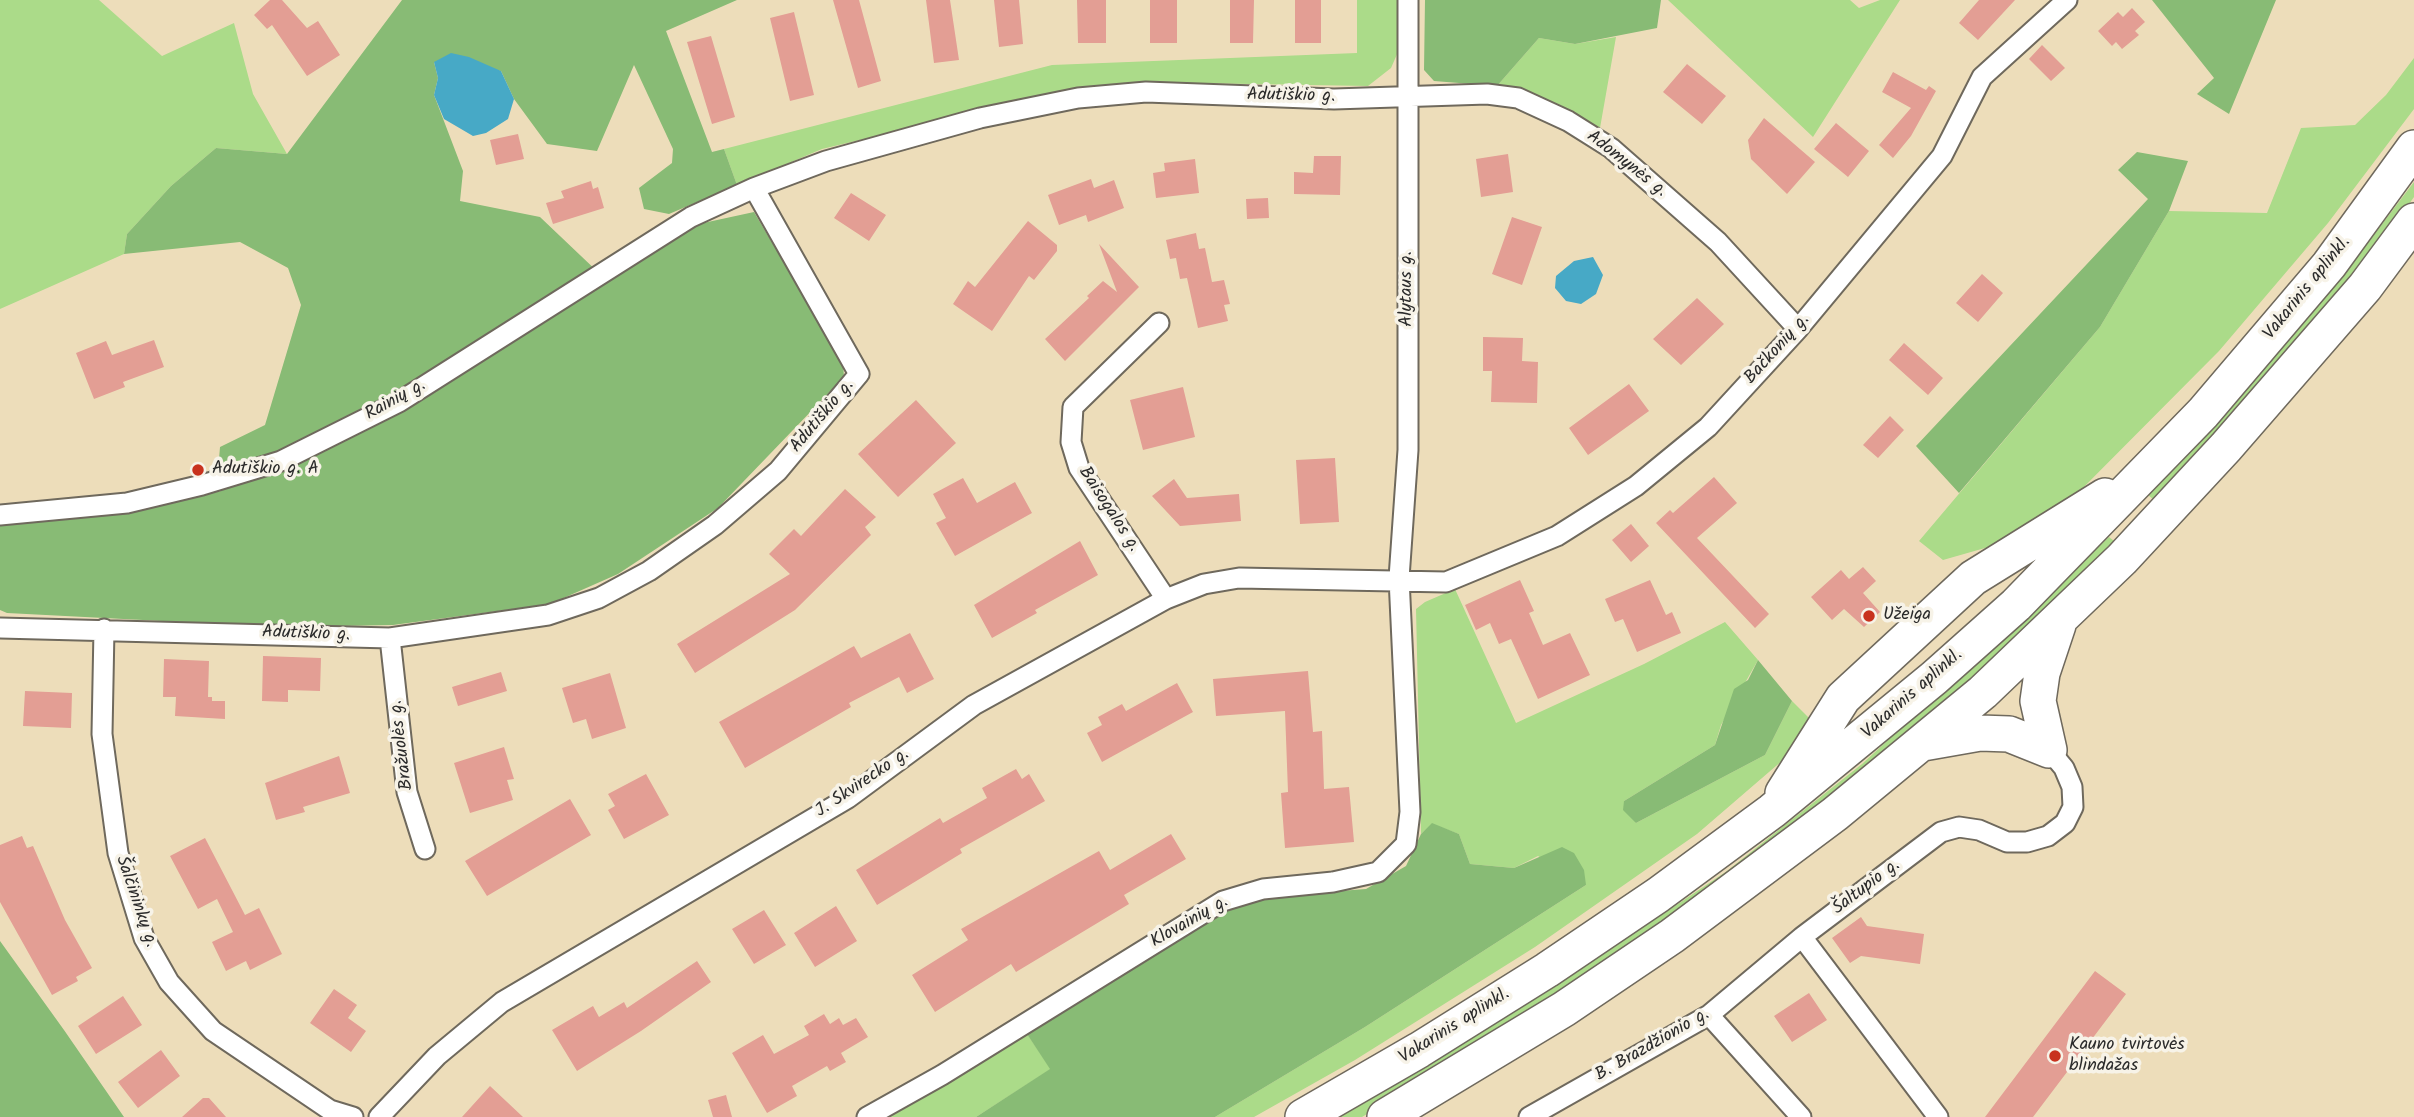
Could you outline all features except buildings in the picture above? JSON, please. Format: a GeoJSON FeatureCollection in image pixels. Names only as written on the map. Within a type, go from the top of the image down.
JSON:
{"type":"FeatureCollection","features":[{"type":"Feature","properties":{"kind":"highway","name":"Vakarinis aplinkl."},"geometry":{"type":"LineString","coordinates":[[1303,1117],[1419,1050],[1547,970],[1658,895],[1857,744],[2016,605],[2203,413],[2329,265],[2414,148]]}},
{"type":"Feature","properties":{"kind":"highway"},"geometry":{"type":"LineString","coordinates":[[1385,1117],[1564,1009],[1672,936],[1835,814],[1983,692],[2122,559],[2290,376],[2365,287],[2414,221]]}},
{"type":"Feature","properties":{"kind":"highway"},"geometry":{"type":"LineString","coordinates":[[1772,811],[1843,698],[1973,578],[2152,467]]}},
{"type":"Feature","properties":{"kind":"highway"},"geometry":{"type":"LineString","coordinates":[[2049,750],[2038,701],[2042,673],[2060,618]]}},
{"type":"Feature","properties":{"kind":"highway"},"geometry":{"type":"LineString","coordinates":[[1922,743],[1980,733],[2010,734],[2049,750]]}},
{"type":"Feature","properties":{"kind":"street","name":"Alytaus g."},"geometry":{"type":"LineString","coordinates":[[1399,578],[1408,450],[1408,0]]}},
{"type":"Feature","properties":{"kind":"street","name":"Bačkonių g."},"geometry":{"type":"LineString","coordinates":[[1399,578],[1446,582],[1557,536],[1636,486],[1708,427],[1798,329],[1942,156],[1982,77],[2067,0]]}},
{"type":"Feature","properties":{"kind":"street","name":"Adutiškio g."},"geometry":{"type":"LineString","coordinates":[[0,628],[390,638],[548,615],[599,598],[649,571],[715,526],[778,471],[859,374],[754,188],[826,161],[980,118],[1078,99],[1146,92],[1334,99],[1408,96]]}},
{"type":"Feature","properties":{"kind":"street","name":"Adomynės g."},"geometry":{"type":"LineString","coordinates":[[1408,96],[1487,94],[1518,98],[1568,121],[1611,148],[1708,233],[1798,329]]}},
{"type":"Feature","properties":{"kind":"street","name":"Rainių g."},"geometry":{"type":"LineString","coordinates":[[0,515],[127,503],[202,485],[281,461],[399,402],[691,217],[754,188]]}},
{"type":"Feature","properties":{"kind":"street","name":"Baisogalos g."},"geometry":{"type":"LineString","coordinates":[[1159,323],[1073,407],[1071,442],[1079,468],[1166,599]]}},
{"type":"Feature","properties":{"kind":"street","name":"J. Skvirecko g."},"geometry":{"type":"LineString","coordinates":[[379,1117],[438,1056],[502,1002],[848,798],[974,705],[1166,599],[1204,584],[1239,578],[1399,578]]}},
{"type":"Feature","properties":{"kind":"street","name":"Klovainių g."},"geometry":{"type":"LineString","coordinates":[[867,1117],[942,1075],[1223,901],[1263,889],[1378,872],[1406,844],[1410,812],[1399,578]]}},
{"type":"Feature","properties":{"kind":"street","name":"Šalčininkų g."},"geometry":{"type":"LineString","coordinates":[[103,629],[102,734],[118,853],[144,938],[169,982],[213,1031],[330,1110],[353,1117]]}},
{"type":"Feature","properties":{"kind":"street","name":"Bražuolės g."},"geometry":{"type":"LineString","coordinates":[[390,638],[407,792],[425,849]]}},
{"type":"Feature","properties":{"kind":"street","name":"Šaltupio g."},"geometry":{"type":"LineString","coordinates":[[1801,937],[1941,832],[1959,827],[1979,830],[2007,842],[2027,842],[2048,836],[2065,823],[2073,807],[2072,787],[2064,768],[2049,750]]}},
{"type":"Feature","properties":{"kind":"street","name":"B. Brazdžionio g."},"geometry":{"type":"LineString","coordinates":[[1529,1117],[1709,1016],[1801,937]]}},
{"type":"Feature","properties":{"kind":"street"},"geometry":{"type":"LineString","coordinates":[[1801,937],[1938,1117]]}},
{"type":"Feature","properties":{"kind":"street"},"geometry":{"type":"LineString","coordinates":[[1709,1016],[1801,1117]]}},
{"type":"Feature","properties":{"kind":"green space"},"geometry":{"type":"Polygon","coordinates":[[[0,0],[99,0],[162,56],[234,23],[253,94],[287,154],[216,148],[171,186],[127,234],[124,254],[0,309],[0,0]]]}},
{"type":"Feature","properties":{"kind":"green space"},"geometry":{"type":"Polygon","coordinates":[[[402,0],[737,0],[666,31],[712,152],[724,149],[737,185],[669,214],[644,209],[639,188],[672,163],[673,149],[634,65],[597,151],[547,144],[514,99],[501,71],[434,62],[438,78],[434,95],[463,171],[460,201],[540,217],[601,275],[671,230],[754,212],[843,363],[844,377],[718,508],[618,574],[550,604],[393,625],[279,627],[7,613],[0,610],[0,524],[132,511],[221,491],[218,471],[220,447],[265,425],[301,305],[288,268],[240,242],[124,254],[127,234],[171,186],[216,148],[287,154],[402,0]]]}},
{"type":"Feature","properties":{"kind":"green space"},"geometry":{"type":"Polygon","coordinates":[[[1357,0],[1399,0],[1398,52],[1391,68],[1368,86],[1132,82],[1065,91],[822,149],[737,185],[724,149],[1052,65],[1357,53],[1357,0]]]}},
{"type":"Feature","properties":{"kind":"green space"},"geometry":{"type":"Polygon","coordinates":[[[1425,0],[1661,0],[1657,28],[1575,44],[1539,38],[1497,86],[1434,81],[1424,70],[1425,0]]]}},
{"type":"Feature","properties":{"kind":"green space"},"geometry":{"type":"Polygon","coordinates":[[[1668,0],[1850,0],[1859,8],[1880,0],[1900,0],[1813,137],[1668,0]]]}},
{"type":"Feature","properties":{"kind":"green space"},"geometry":{"type":"Polygon","coordinates":[[[2152,0],[2276,0],[2229,114],[2197,94],[2214,78],[2152,0]]]}},
{"type":"Feature","properties":{"kind":"green space"},"geometry":{"type":"Polygon","coordinates":[[[1616,37],[1600,128],[1543,98],[1497,86],[1539,38],[1575,44],[1616,37]]]}},
{"type":"Feature","properties":{"kind":"green space"},"geometry":{"type":"Polygon","coordinates":[[[2414,58],[2414,109],[2328,223],[2219,351],[2059,512],[2013,540],[1943,560],[1919,541],[2100,327],[2169,211],[2267,213],[2301,128],[2355,125],[2386,95],[2414,58]]]}},
{"type":"Feature","properties":{"kind":"green space"},"geometry":{"type":"Polygon","coordinates":[[[2137,152],[2188,161],[2169,211],[2100,327],[1959,493],[1916,446],[2148,199],[2118,170],[2137,152]]]}},
{"type":"Feature","properties":{"kind":"green space"},"geometry":{"type":"Polygon","coordinates":[[[2414,182],[2414,197],[2366,264],[2159,504],[2148,495],[2338,282],[2414,182]]]}},
{"type":"Feature","properties":{"kind":"green space"},"geometry":{"type":"Polygon","coordinates":[[[2109,537],[2119,545],[2016,641],[1866,772],[1553,1002],[1362,1117],[1337,1117],[1550,990],[1727,871],[1862,764],[2109,537]]]}},
{"type":"Feature","properties":{"kind":"green space"},"geometry":{"type":"Polygon","coordinates":[[[1455,589],[1516,723],[1644,664],[1725,622],[1758,660],[1721,725],[1715,745],[1624,801],[1636,823],[1765,755],[1792,701],[1813,722],[1805,741],[1697,834],[1535,947],[1355,1060],[1254,1117],[1215,1117],[1365,1027],[1586,885],[1538,856],[1514,868],[1470,864],[1459,834],[1432,824],[1421,834],[1416,609],[1425,602],[1455,589]]]}},
{"type":"Feature","properties":{"kind":"green space"},"geometry":{"type":"Polygon","coordinates":[[[1758,660],[1792,701],[1765,755],[1636,823],[1623,810],[1624,801],[1715,745],[1734,689],[1748,680],[1758,660]]]}},
{"type":"Feature","properties":{"kind":"green space"},"geometry":{"type":"Polygon","coordinates":[[[1432,823],[1459,834],[1470,864],[1514,868],[1562,847],[1574,853],[1584,870],[1586,885],[1365,1027],[1215,1117],[976,1117],[1050,1069],[1025,1031],[1225,911],[1275,896],[1366,889],[1406,866],[1421,834],[1432,823]]]}},
{"type":"Feature","properties":{"kind":"green space"},"geometry":{"type":"Polygon","coordinates":[[[0,941],[64,1030],[124,1117],[0,1117],[0,941]]]}},
{"type":"Feature","properties":{"kind":"green space"},"geometry":{"type":"Polygon","coordinates":[[[1025,1031],[1051,1069],[976,1117],[880,1117],[1025,1031]]]}},
{"type":"Feature","properties":{"kind":"water"},"geometry":{"type":"Polygon","coordinates":[[[451,53],[469,57],[501,71],[514,99],[508,119],[486,133],[473,136],[444,119],[434,95],[438,78],[434,62],[451,53]]]}},
{"type":"Feature","properties":{"kind":"water"},"geometry":{"type":"Polygon","coordinates":[[[1593,257],[1603,275],[1596,294],[1581,304],[1566,301],[1555,288],[1556,276],[1574,261],[1593,257]]]}},
{"type":"Feature","properties":{"kind":"place","name":"Adutiškio g. A"},"geometry":{"type":"Point","coordinates":[198,470]}},
{"type":"Feature","properties":{"kind":"place","name":"Užeiga"},"geometry":{"type":"Point","coordinates":[1869,616]}},
{"type":"Feature","properties":{"kind":"place","name":"Kauno tvirtovės blindažas"},"geometry":{"type":"Point","coordinates":[2055,1056]}}]}
